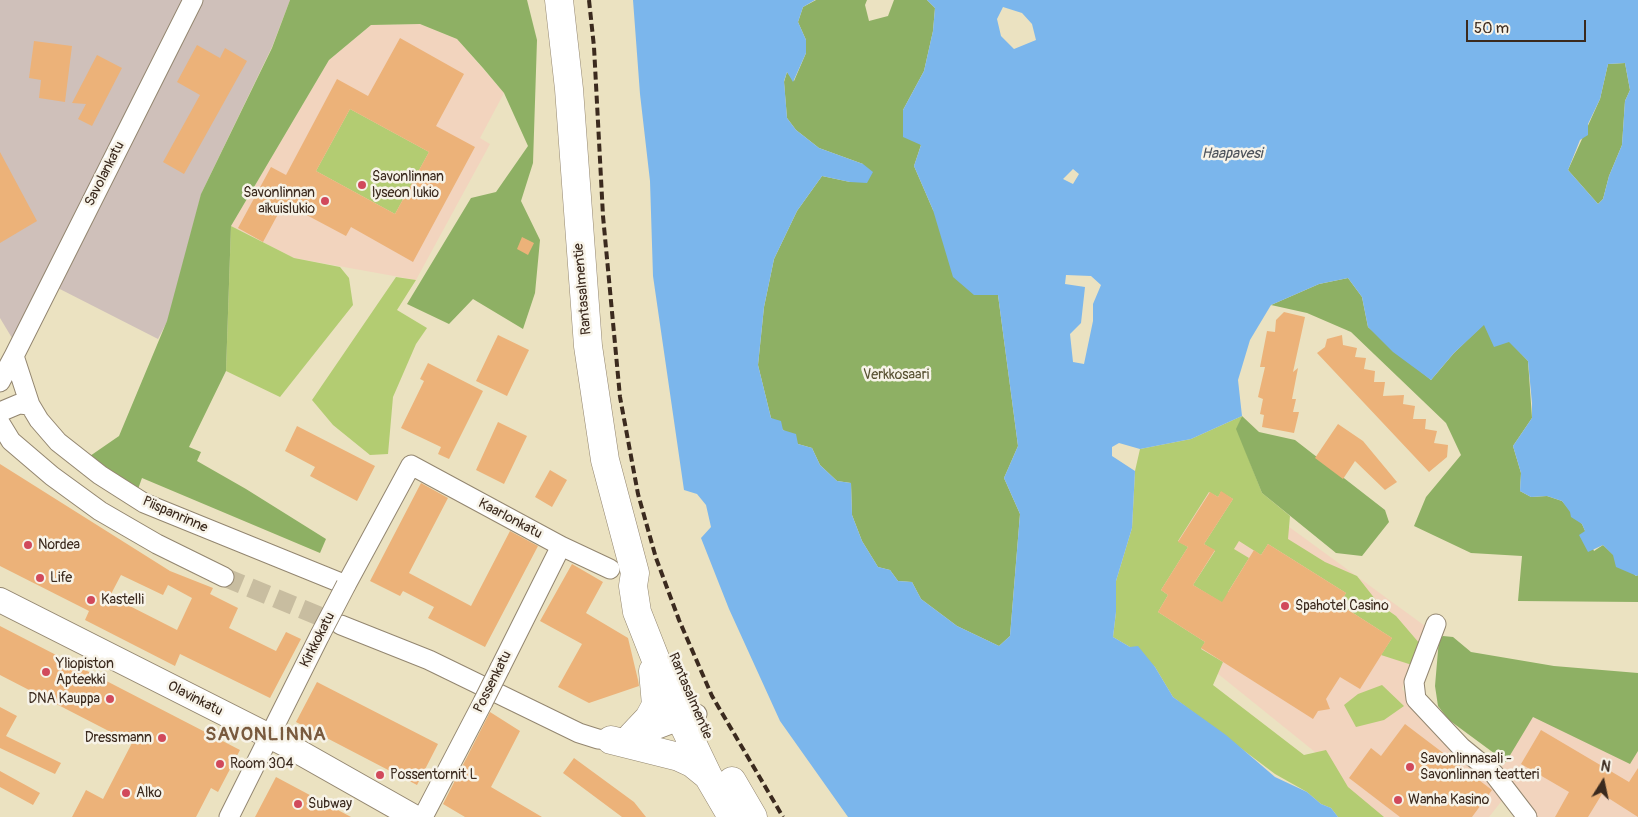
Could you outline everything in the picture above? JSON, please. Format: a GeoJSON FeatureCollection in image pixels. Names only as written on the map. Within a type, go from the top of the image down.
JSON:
{"type":"FeatureCollection","features":[{"type":"Feature","properties":{"kind":"highway","name":"Rantasalmentie"},"geometry":{"type":"LineString","coordinates":[[559,0],[569,88],[588,346],[598,421],[615,498],[625,568],[633,586],[637,612],[651,650],[689,718],[753,817]]}},
{"type":"Feature","properties":{"kind":"highway","name":"Rantasalmentie"},"geometry":{"type":"LineString","coordinates":[[625,568],[647,584],[708,776],[732,817]]}},
{"type":"Feature","properties":{"kind":"highway"},"geometry":{"type":"LineString","coordinates":[[621,738],[649,718],[656,704],[651,650]]}},
{"type":"Feature","properties":{"kind":"highway"},"geometry":{"type":"LineString","coordinates":[[621,738],[679,757],[692,763],[708,776]]}},
{"type":"Feature","properties":{"kind":"main road","name":"Olavinkatu"},"geometry":{"type":"LineString","coordinates":[[0,600],[269,736],[414,817]]}},
{"type":"Feature","properties":{"kind":"street","name":"Savolankatu"},"geometry":{"type":"LineString","coordinates":[[0,382],[193,0]]}},
{"type":"Feature","properties":{"kind":"street","name":"Piispanrinne"},"geometry":{"type":"LineString","coordinates":[[16,352],[30,405],[58,442],[100,475],[144,503],[346,585]]}},
{"type":"Feature","properties":{"kind":"street"},"geometry":{"type":"LineString","coordinates":[[0,412],[18,404],[30,405]]}},
{"type":"Feature","properties":{"kind":"street"},"geometry":{"type":"LineString","coordinates":[[0,423],[11,441],[52,476],[100,511],[157,544],[224,577]]}},
{"type":"Feature","properties":{"kind":"street","name":"Kirkkokatu"},"geometry":{"type":"LineString","coordinates":[[228,817],[320,635],[411,465]]}},
{"type":"Feature","properties":{"kind":"street","name":"Kaarlonkatu"},"geometry":{"type":"LineString","coordinates":[[411,465],[561,546],[625,568]]}},
{"type":"Feature","properties":{"kind":"street","name":"Possenkatu"},"geometry":{"type":"LineString","coordinates":[[423,817],[561,546]]}},
{"type":"Feature","properties":{"kind":"street"},"geometry":{"type":"LineString","coordinates":[[1436,624],[1414,682],[1416,699],[1461,746],[1494,774],[1527,817]]}},
{"type":"Feature","properties":{"kind":"street"},"geometry":{"type":"LineString","coordinates":[[341,625],[466,676],[579,733],[621,738],[689,718]]}},
{"type":"Feature","properties":{"kind":"shaded area"},"geometry":{"type":"Polygon","coordinates":[[[0,0],[290,0],[272,47],[202,192],[168,320],[158,339],[50,284],[18,348],[0,318],[0,0]]]}},
{"type":"Feature","properties":{"kind":"shaded area","name":"Savonlinnan lyseon lukio"},"geometry":{"type":"Polygon","coordinates":[[[420,24],[457,39],[504,93],[480,138],[490,144],[416,280],[294,258],[231,226],[329,60],[371,25],[420,24]]]}},
{"type":"Feature","properties":{"kind":"shaded area"},"geometry":{"type":"Polygon","coordinates":[[[1211,470],[1425,626],[1402,689],[1504,798],[1489,817],[1369,817],[1339,793],[1315,752],[1150,619],[1161,562],[1211,470]]]}},
{"type":"Feature","properties":{"kind":"shaded area"},"geometry":{"type":"Polygon","coordinates":[[[1533,716],[1629,763],[1638,751],[1638,817],[1527,817],[1494,774],[1506,762],[1533,716]]]}},
{"type":"Feature","properties":{"kind":"green space"},"geometry":{"type":"Polygon","coordinates":[[[290,0],[527,0],[537,40],[533,163],[521,201],[540,240],[535,293],[523,329],[473,299],[449,324],[407,304],[471,198],[496,192],[528,146],[504,93],[483,68],[457,39],[420,24],[371,25],[329,60],[231,226],[226,371],[189,447],[201,452],[197,461],[326,539],[320,553],[142,478],[138,489],[90,456],[119,436],[167,321],[201,194],[272,48],[290,0]]]}},
{"type":"Feature","properties":{"kind":"green space","name":"Verkkosaari"},"geometry":{"type":"Polygon","coordinates":[[[816,0],[867,0],[865,5],[869,21],[888,16],[894,0],[927,0],[935,8],[933,31],[924,71],[903,110],[921,145],[914,166],[933,210],[998,295],[1018,446],[1004,478],[1020,514],[1010,636],[999,646],[957,626],[921,599],[912,582],[898,581],[890,570],[878,567],[862,541],[852,515],[851,483],[837,481],[820,465],[812,448],[798,444],[771,418],[758,365],[764,307],[774,259],[797,211],[822,176],[850,182],[863,164],[819,148],[796,130],[787,118],[784,82],[787,72],[794,81],[806,53],[806,40],[798,22],[803,7],[816,0]]]}},
{"type":"Feature","properties":{"kind":"green space"},"geometry":{"type":"Polygon","coordinates":[[[1625,63],[1630,90],[1625,101],[1622,145],[1609,176],[1603,199],[1598,204],[1568,170],[1600,99],[1608,64],[1625,63]]]}},
{"type":"Feature","properties":{"kind":"green space"},"geometry":{"type":"Polygon","coordinates":[[[350,109],[429,152],[395,214],[316,171],[350,109]]]}},
{"type":"Feature","properties":{"kind":"green space"},"geometry":{"type":"Polygon","coordinates":[[[231,226],[294,258],[340,267],[349,278],[353,305],[280,397],[226,371],[231,226]]]}},
{"type":"Feature","properties":{"kind":"green space"},"geometry":{"type":"Polygon","coordinates":[[[396,277],[416,280],[397,310],[427,328],[416,344],[393,397],[388,454],[370,455],[333,425],[312,400],[396,277]]]}},
{"type":"Feature","properties":{"kind":"green space"},"geometry":{"type":"Polygon","coordinates":[[[1348,278],[1362,297],[1368,327],[1431,380],[1454,353],[1484,324],[1509,341],[1528,361],[1532,418],[1513,446],[1521,473],[1520,491],[1531,497],[1547,496],[1562,501],[1582,524],[1594,551],[1603,545],[1636,576],[1638,575],[1638,602],[1518,601],[1522,556],[1471,553],[1414,526],[1426,497],[1461,455],[1446,423],[1351,332],[1307,313],[1271,305],[1319,284],[1348,278]]]}},
{"type":"Feature","properties":{"kind":"green space"},"geometry":{"type":"Polygon","coordinates":[[[1242,416],[1237,429],[1262,493],[1290,516],[1288,539],[1325,562],[1357,576],[1379,604],[1396,616],[1420,644],[1412,665],[1381,655],[1392,638],[1339,604],[1346,593],[1268,544],[1261,555],[1239,541],[1234,549],[1249,558],[1228,592],[1229,607],[1193,585],[1215,551],[1204,544],[1233,499],[1221,492],[1218,497],[1209,492],[1178,541],[1188,547],[1161,590],[1168,595],[1158,612],[1205,642],[1201,649],[1223,662],[1213,685],[1304,755],[1326,750],[1348,787],[1384,817],[1338,817],[1331,808],[1321,804],[1307,792],[1275,774],[1173,697],[1155,667],[1130,647],[1113,637],[1116,612],[1116,581],[1132,528],[1135,471],[1140,449],[1191,439],[1242,416]]]}},
{"type":"Feature","properties":{"kind":"green space"},"geometry":{"type":"Polygon","coordinates":[[[1242,416],[1259,432],[1295,440],[1385,510],[1389,522],[1362,556],[1336,553],[1262,493],[1236,429],[1242,416]]]}},
{"type":"Feature","properties":{"kind":"green space"},"geometry":{"type":"Polygon","coordinates":[[[1443,636],[1453,637],[1471,652],[1554,666],[1638,673],[1638,751],[1630,764],[1533,717],[1506,762],[1449,720],[1438,706],[1435,686],[1439,639],[1443,636]]]}},
{"type":"Feature","properties":{"kind":"green space"},"geometry":{"type":"Polygon","coordinates":[[[1382,685],[1404,706],[1384,720],[1356,727],[1344,705],[1358,694],[1382,685]]]}},
{"type":"Feature","properties":{"kind":"water","name":"Haapavesi"},"geometry":{"type":"Polygon","coordinates":[[[633,0],[815,0],[803,7],[798,22],[806,40],[806,53],[793,82],[787,72],[784,81],[787,118],[796,130],[819,148],[863,164],[873,172],[867,183],[850,182],[822,176],[797,211],[774,259],[764,307],[758,365],[771,418],[781,421],[783,430],[796,434],[798,444],[812,448],[820,465],[837,481],[851,483],[852,515],[862,541],[878,567],[890,570],[898,581],[912,582],[921,599],[957,626],[999,646],[1010,636],[1020,514],[1004,478],[1018,446],[998,295],[974,295],[953,277],[933,210],[914,166],[921,145],[903,137],[903,110],[924,71],[933,31],[935,8],[927,0],[1638,0],[1638,575],[1616,567],[1613,555],[1603,545],[1588,552],[1579,535],[1585,531],[1582,524],[1571,517],[1570,512],[1562,501],[1547,496],[1531,497],[1520,491],[1521,473],[1513,446],[1532,418],[1532,403],[1528,361],[1509,342],[1494,347],[1484,325],[1454,353],[1431,380],[1393,352],[1368,327],[1362,297],[1348,278],[1319,284],[1271,305],[1250,340],[1238,380],[1242,416],[1191,439],[1140,449],[1119,443],[1112,447],[1112,456],[1135,471],[1132,528],[1116,581],[1116,612],[1113,637],[1130,647],[1138,646],[1155,667],[1173,697],[1226,735],[1275,777],[1307,792],[1321,804],[1331,808],[1338,817],[848,817],[780,721],[729,609],[701,538],[711,527],[706,505],[697,494],[684,490],[653,276],[650,181],[640,94],[633,0]],[[1003,7],[997,19],[1001,36],[1014,49],[1036,40],[1032,24],[1022,13],[1003,7]],[[1625,63],[1608,64],[1600,99],[1588,124],[1588,135],[1580,140],[1568,170],[1598,204],[1603,199],[1609,176],[1622,145],[1625,101],[1630,90],[1625,63]],[[1073,169],[1063,179],[1073,184],[1079,174],[1073,169]],[[1066,275],[1065,284],[1085,287],[1081,323],[1070,334],[1073,362],[1084,364],[1093,321],[1093,304],[1101,285],[1091,276],[1066,275]]]}},
{"type":"Feature","properties":{"kind":"building"},"geometry":{"type":"Polygon","coordinates":[[[400,38],[464,74],[436,126],[475,147],[413,262],[351,227],[346,236],[284,203],[263,242],[238,228],[271,167],[286,175],[337,79],[368,96],[400,38]],[[350,109],[316,171],[395,214],[429,152],[350,109]]]}},
{"type":"Feature","properties":{"kind":"building"},"geometry":{"type":"Polygon","coordinates":[[[34,41],[72,46],[65,102],[39,98],[41,80],[29,78],[34,41]]]}},
{"type":"Feature","properties":{"kind":"building"},"geometry":{"type":"Polygon","coordinates":[[[197,45],[220,58],[225,48],[247,61],[184,174],[163,162],[200,95],[177,82],[197,45]]]}},
{"type":"Feature","properties":{"kind":"building"},"geometry":{"type":"Polygon","coordinates":[[[97,55],[122,68],[92,126],[78,119],[86,104],[72,103],[97,55]]]}},
{"type":"Feature","properties":{"kind":"building"},"geometry":{"type":"Polygon","coordinates":[[[0,152],[37,221],[0,243],[0,152]]]}},
{"type":"Feature","properties":{"kind":"building"},"geometry":{"type":"Polygon","coordinates":[[[522,237],[534,243],[528,255],[517,249],[522,237]]]}},
{"type":"Feature","properties":{"kind":"building"},"geometry":{"type":"Polygon","coordinates":[[[1284,312],[1305,317],[1293,372],[1298,368],[1292,399],[1296,399],[1293,412],[1299,412],[1294,433],[1262,427],[1264,415],[1260,414],[1263,399],[1258,397],[1265,367],[1260,367],[1267,331],[1275,332],[1276,320],[1284,312]]]}},
{"type":"Feature","properties":{"kind":"building"},"geometry":{"type":"Polygon","coordinates":[[[498,335],[529,350],[507,396],[476,381],[498,335]]]}},
{"type":"Feature","properties":{"kind":"building"},"geometry":{"type":"Polygon","coordinates":[[[1342,335],[1343,345],[1357,348],[1355,357],[1366,358],[1364,369],[1375,371],[1374,382],[1385,382],[1383,396],[1404,395],[1403,404],[1415,406],[1413,419],[1426,419],[1425,429],[1437,431],[1434,443],[1448,445],[1447,457],[1429,472],[1317,353],[1325,347],[1327,339],[1342,335]]]}},
{"type":"Feature","properties":{"kind":"building"},"geometry":{"type":"Polygon","coordinates":[[[428,363],[483,391],[449,459],[438,454],[441,447],[401,428],[424,381],[420,379],[428,363]]]}},
{"type":"Feature","properties":{"kind":"building"},"geometry":{"type":"Polygon","coordinates":[[[498,422],[527,436],[504,484],[476,470],[498,422]]]}},
{"type":"Feature","properties":{"kind":"building"},"geometry":{"type":"Polygon","coordinates":[[[1338,424],[1363,441],[1397,482],[1385,490],[1355,461],[1343,479],[1315,458],[1338,424]]]}},
{"type":"Feature","properties":{"kind":"building"},"geometry":{"type":"Polygon","coordinates":[[[297,426],[375,466],[357,501],[310,476],[315,467],[285,451],[297,426]]]}},
{"type":"Feature","properties":{"kind":"building"},"geometry":{"type":"Polygon","coordinates":[[[0,464],[170,571],[213,588],[210,594],[238,608],[229,628],[276,651],[286,632],[301,639],[270,698],[180,654],[175,666],[85,620],[89,611],[0,566],[0,464]],[[121,575],[110,596],[177,630],[192,598],[168,585],[163,595],[121,575]]]}},
{"type":"Feature","properties":{"kind":"building"},"geometry":{"type":"Polygon","coordinates":[[[550,470],[567,480],[552,507],[535,497],[550,470]]]}},
{"type":"Feature","properties":{"kind":"building"},"geometry":{"type":"Polygon","coordinates":[[[421,483],[448,498],[409,573],[471,606],[510,531],[538,546],[485,647],[428,618],[434,607],[403,591],[400,596],[370,581],[421,483]]]}},
{"type":"Feature","properties":{"kind":"building","name":"Spahotel Casino"},"geometry":{"type":"Polygon","coordinates":[[[1221,491],[1233,499],[1204,544],[1215,550],[1193,585],[1222,602],[1254,550],[1261,555],[1268,544],[1346,593],[1339,604],[1392,638],[1360,689],[1340,677],[1326,699],[1330,709],[1318,711],[1313,719],[1201,648],[1205,642],[1158,612],[1168,595],[1161,590],[1188,547],[1178,542],[1210,492],[1218,497],[1221,491]]]}},
{"type":"Feature","properties":{"kind":"building"},"geometry":{"type":"Polygon","coordinates":[[[572,564],[603,582],[586,613],[628,638],[639,686],[589,703],[558,687],[582,644],[540,621],[572,564]]]}},
{"type":"Feature","properties":{"kind":"building"},"geometry":{"type":"Polygon","coordinates":[[[0,626],[240,750],[218,792],[211,788],[196,817],[72,817],[86,790],[103,799],[132,743],[0,675],[0,626]]]}},
{"type":"Feature","properties":{"kind":"building"},"geometry":{"type":"Polygon","coordinates":[[[317,682],[438,744],[417,785],[296,722],[317,682]]]}},
{"type":"Feature","properties":{"kind":"building"},"geometry":{"type":"Polygon","coordinates":[[[0,707],[17,716],[6,736],[61,763],[55,774],[0,748],[0,707]]]}},
{"type":"Feature","properties":{"kind":"building"},"geometry":{"type":"Polygon","coordinates":[[[490,712],[520,731],[491,787],[542,817],[465,817],[443,804],[490,712]]]}},
{"type":"Feature","properties":{"kind":"building","name":"Savonlinnasali - Savonlinnan teatteri"},"geometry":{"type":"Polygon","coordinates":[[[1405,724],[1492,790],[1472,817],[1400,817],[1349,778],[1371,748],[1381,756],[1405,724]]]}},
{"type":"Feature","properties":{"kind":"building"},"geometry":{"type":"Polygon","coordinates":[[[1541,730],[1629,782],[1638,768],[1638,817],[1602,794],[1588,817],[1555,817],[1569,792],[1521,764],[1541,730]]]}},
{"type":"Feature","properties":{"kind":"building"},"geometry":{"type":"Polygon","coordinates":[[[574,758],[634,802],[646,817],[622,817],[563,773],[574,758]]]}},
{"type":"Feature","properties":{"kind":"building"},"geometry":{"type":"Polygon","coordinates":[[[0,771],[40,793],[33,805],[0,787],[0,771]]]}},
{"type":"Feature","properties":{"kind":"building"},"geometry":{"type":"Polygon","coordinates":[[[276,777],[351,817],[255,817],[276,777]]]}},
{"type":"Feature","properties":{"kind":"tunnel"},"geometry":{"type":"LineString","coordinates":[[224,577],[341,625]]}},
{"type":"Feature","properties":{"kind":"railway"},"geometry":{"type":"LineString","coordinates":[[589,0],[594,47],[603,216],[620,397],[638,494],[656,558],[679,620],[712,696],[783,817]]}},
{"type":"Feature","properties":{"kind":"place","name":"Savonlinnan lyseon lukio"},"geometry":{"type":"Point","coordinates":[362,185]}},
{"type":"Feature","properties":{"kind":"place","name":"Savonlinnan aikuislukio"},"geometry":{"type":"Point","coordinates":[325,201]}},
{"type":"Feature","properties":{"kind":"place","name":"Nordea"},"geometry":{"type":"Point","coordinates":[28,545]}},
{"type":"Feature","properties":{"kind":"place","name":"Life"},"geometry":{"type":"Point","coordinates":[40,578]}},
{"type":"Feature","properties":{"kind":"place","name":"Kastelli"},"geometry":{"type":"Point","coordinates":[91,600]}},
{"type":"Feature","properties":{"kind":"place","name":"Spahotel Casino"},"geometry":{"type":"Point","coordinates":[1285,606]}},
{"type":"Feature","properties":{"kind":"place","name":"Yliopiston Apteekki"},"geometry":{"type":"Point","coordinates":[46,672]}},
{"type":"Feature","properties":{"kind":"place","name":"DNA Kauppa"},"geometry":{"type":"Point","coordinates":[110,699]}},
{"type":"Feature","properties":{"kind":"place","name":"Dressmann"},"geometry":{"type":"Point","coordinates":[162,738]}},
{"type":"Feature","properties":{"kind":"place","name":"Room 304"},"geometry":{"type":"Point","coordinates":[220,764]}},
{"type":"Feature","properties":{"kind":"place","name":"Savonlinnasali - Savonlinnan teatteri"},"geometry":{"type":"Point","coordinates":[1410,767]}},
{"type":"Feature","properties":{"kind":"place","name":"Possentornit L"},"geometry":{"type":"Point","coordinates":[380,775]}},
{"type":"Feature","properties":{"kind":"place","name":"Alko"},"geometry":{"type":"Point","coordinates":[126,793]}},
{"type":"Feature","properties":{"kind":"place","name":"Wanha Kasino"},"geometry":{"type":"Point","coordinates":[1398,800]}},
{"type":"Feature","properties":{"kind":"place","name":"Subway"},"geometry":{"type":"Point","coordinates":[298,804]}},
{"type":"Feature","properties":{"kind":"district","name":"SAVONLINNA"},"geometry":{"type":"Point","coordinates":[266,735]}}]}
